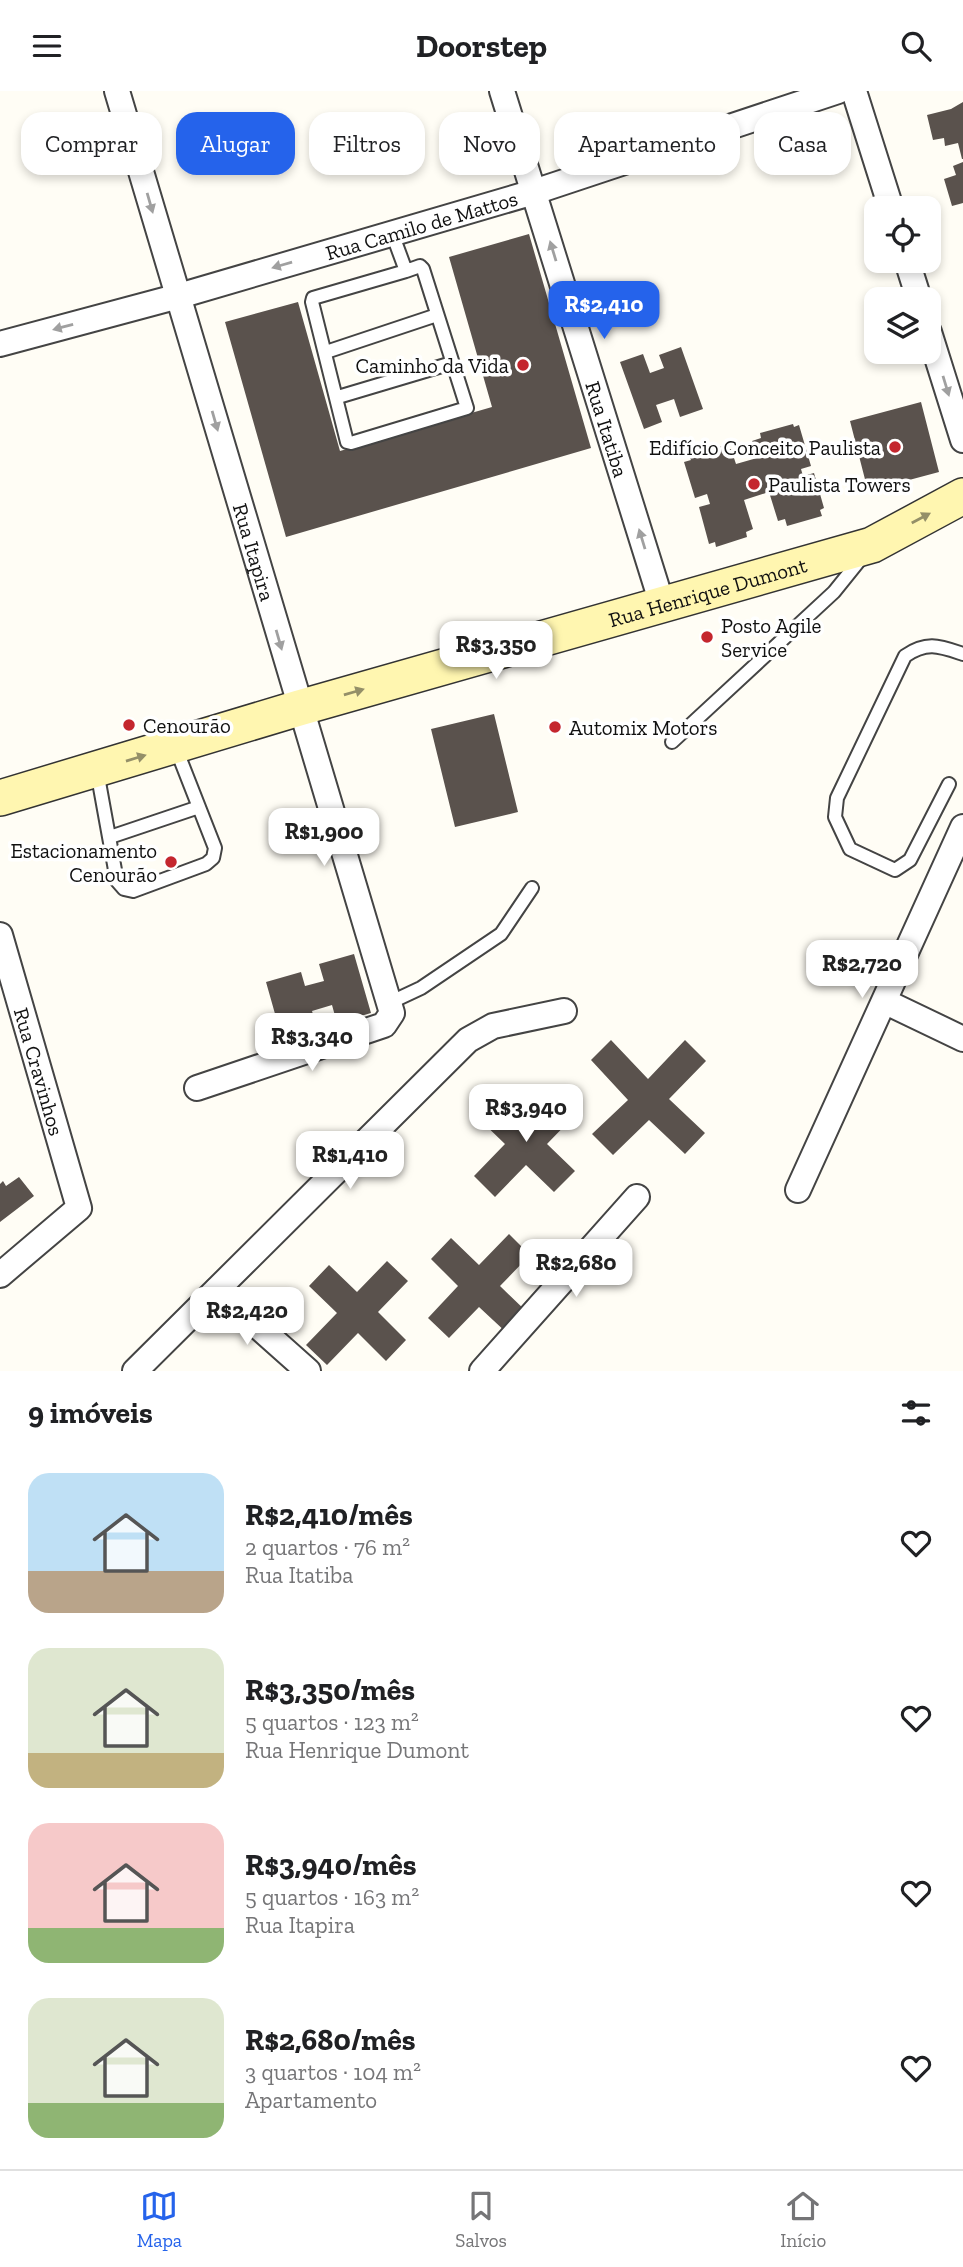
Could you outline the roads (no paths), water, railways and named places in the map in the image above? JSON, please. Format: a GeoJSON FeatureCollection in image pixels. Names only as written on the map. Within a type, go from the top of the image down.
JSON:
{"type":"FeatureCollection","features":[{"type":"Feature","properties":{"kind":"street","name":"Rua Itapira"},"geometry":{"type":"LineString","coordinates":[[117,91],[390,1008]]}},
{"type":"Feature","properties":{"kind":"street","name":"Rua Itatiba"},"geometry":{"type":"LineString","coordinates":[[502,91],[662,604]]}},
{"type":"Feature","properties":{"kind":"street","name":"Rua Camilo de Mattos"},"geometry":{"type":"LineString","coordinates":[[0,344],[178,296],[534,191],[838,91]]}},
{"type":"Feature","properties":{"kind":"street"},"geometry":{"type":"LineString","coordinates":[[854,91],[887,196]]}},
{"type":"Feature","properties":{"kind":"street"},"geometry":{"type":"LineString","coordinates":[[939,364],[963,440]]}},
{"type":"Feature","properties":{"kind":"street","name":"Rua Henrique Dumont"},"geometry":{"type":"LineString","coordinates":[[0,799],[299,708],[872,545],[963,496]]}},
{"type":"Feature","properties":{"kind":"street"},"geometry":{"type":"LineString","coordinates":[[798,1190],[886,1002],[963,827]]}},
{"type":"Feature","properties":{"kind":"street","name":"Rua Cravinhos"},"geometry":{"type":"LineString","coordinates":[[0,935],[79,1208],[0,1275]]}},
{"type":"Feature","properties":{"kind":"street"},"geometry":{"type":"LineString","coordinates":[[886,1002],[963,1039]]}},
{"type":"Feature","properties":{"kind":"street"},"geometry":{"type":"LineString","coordinates":[[197,1088],[384,1024],[390,1008]]}},
{"type":"Feature","properties":{"kind":"street"},"geometry":{"type":"LineString","coordinates":[[135,1371],[468,1040],[493,1025],[564,1011]]}},
{"type":"Feature","properties":{"kind":"street"},"geometry":{"type":"LineString","coordinates":[[482,1371],[637,1197]]}},
{"type":"Feature","properties":{"kind":"street"},"geometry":{"type":"LineString","coordinates":[[218,1290],[308,1371]]}},
{"type":"Feature","properties":{"kind":"lane"},"geometry":{"type":"LineString","coordinates":[[392,233],[406,271]]}},
{"type":"Feature","properties":{"kind":"lane"},"geometry":{"type":"LineString","coordinates":[[422,267],[467,405],[465,409],[364,440],[347,442],[338,397],[312,304],[313,298],[406,271],[422,267]]}},
{"type":"Feature","properties":{"kind":"lane"},"geometry":{"type":"LineString","coordinates":[[326,352],[437,315]]}},
{"type":"Feature","properties":{"kind":"lane"},"geometry":{"type":"LineString","coordinates":[[338,397],[452,363]]}},
{"type":"Feature","properties":{"kind":"lane"},"geometry":{"type":"LineString","coordinates":[[672,742],[834,592],[872,545]]}},
{"type":"Feature","properties":{"kind":"lane"},"geometry":{"type":"LineString","coordinates":[[949,784],[910,860],[895,870],[850,849],[835,817],[837,798],[905,656],[919,646],[932,644],[963,654]]}},
{"type":"Feature","properties":{"kind":"lane"},"geometry":{"type":"LineString","coordinates":[[97,769],[117,881],[124,889],[133,891],[206,864],[213,857],[215,848],[175,745]]}},
{"type":"Feature","properties":{"kind":"lane"},"geometry":{"type":"LineString","coordinates":[[110,838],[199,807]]}},
{"type":"Feature","properties":{"kind":"lane"},"geometry":{"type":"LineString","coordinates":[[390,1008],[501,934],[532,888]]}},
{"type":"Feature","properties":{"kind":"place","name":"Caminho da Vida"},"geometry":{"type":"Point","coordinates":[523,365]}},
{"type":"Feature","properties":{"kind":"place","name":"Edifício Conceito Paulista"},"geometry":{"type":"Point","coordinates":[895,447]}},
{"type":"Feature","properties":{"kind":"place","name":"Paulista Towers"},"geometry":{"type":"Point","coordinates":[754,484]}},
{"type":"Feature","properties":{"kind":"place","name":"Posto Agile Service"},"geometry":{"type":"Point","coordinates":[707,637]}},
{"type":"Feature","properties":{"kind":"place","name":"Cenourão"},"geometry":{"type":"Point","coordinates":[129,725]}},
{"type":"Feature","properties":{"kind":"place","name":"Automix Motors"},"geometry":{"type":"Point","coordinates":[555,727]}},
{"type":"Feature","properties":{"kind":"place","name":"Estacionamento Cenourão"},"geometry":{"type":"Point","coordinates":[171,862]}}]}
